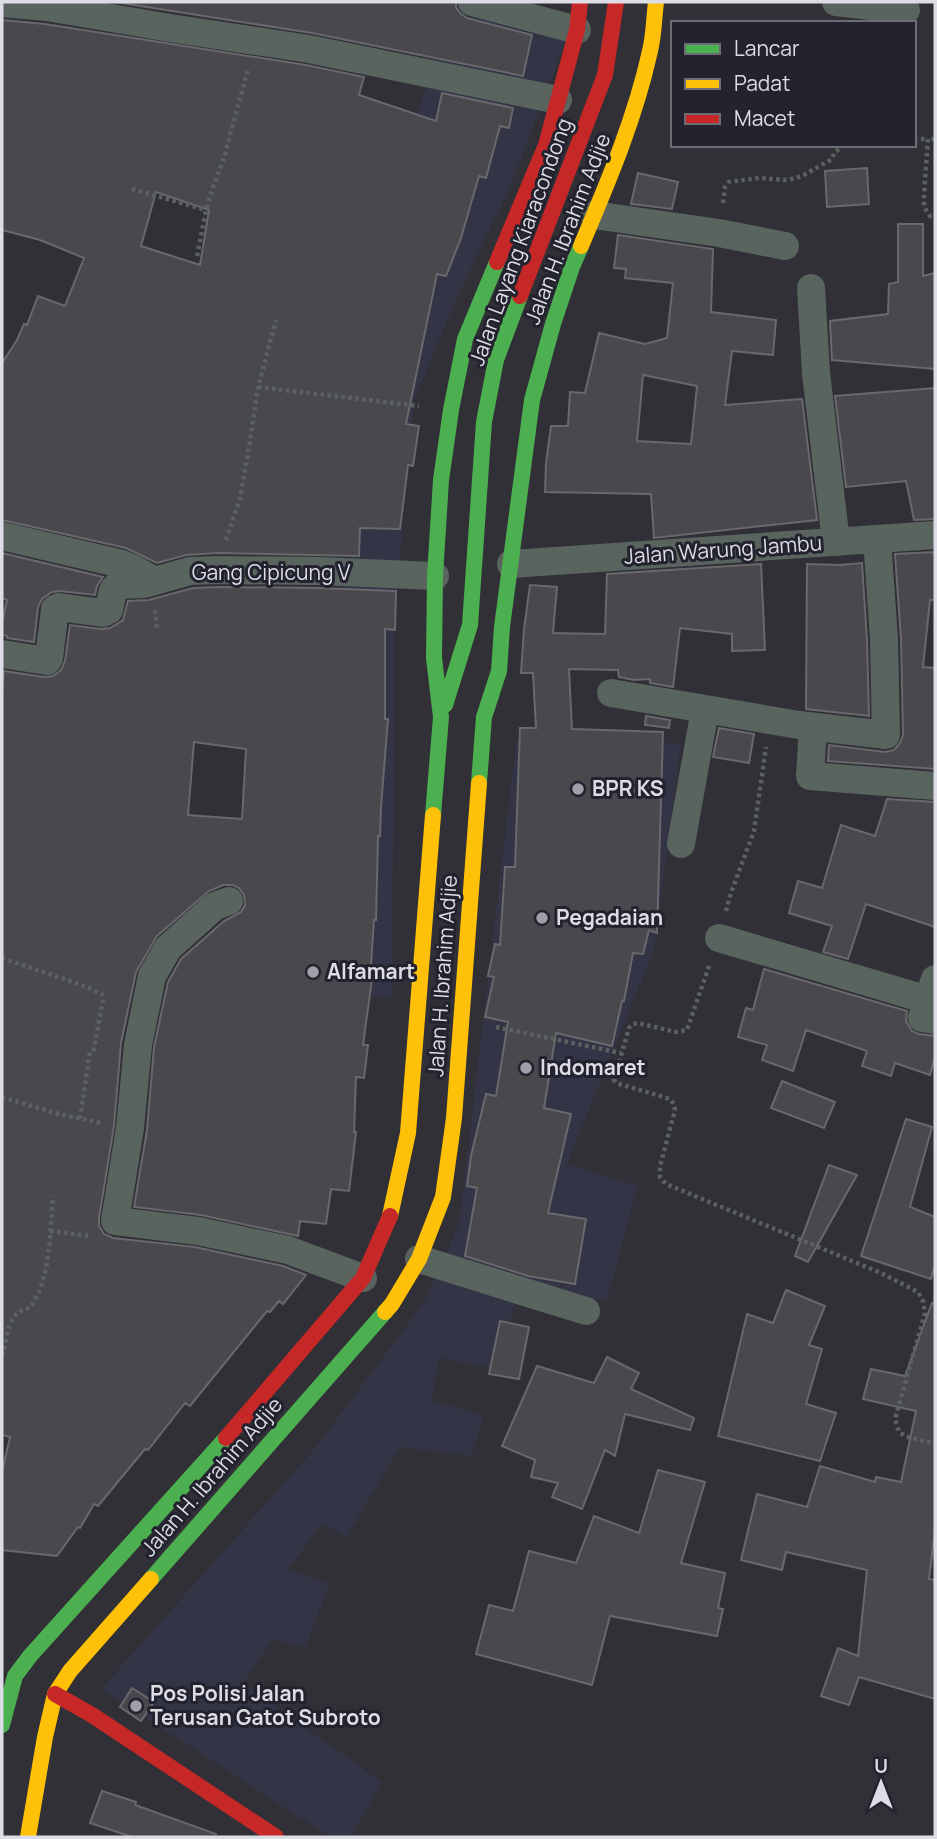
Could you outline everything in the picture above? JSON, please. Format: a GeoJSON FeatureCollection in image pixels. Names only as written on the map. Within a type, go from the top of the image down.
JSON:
{"type":"FeatureCollection","features":[{"type":"Feature","properties":{"kind":"main road","name":"Jalan H. Ibrahim Adjie"},"geometry":{"type":"LineString","coordinates":[[2,1725],[8,1673],[30,1656],[210,1455],[363,1278],[390,1217],[408,1133],[443,712],[434,658],[435,576],[441,480],[451,410],[465,339],[546,145],[577,30],[580,2]]}},
{"type":"Feature","properties":{"kind":"main road","name":"Jalan Layang Kiaracondong"},"geometry":{"type":"LineString","coordinates":[[483,712],[470,625],[484,422],[496,360],[605,75],[616,2]]}},
{"type":"Feature","properties":{"kind":"main road","name":"Jalan H. Ibrahim Adjie"},"geometry":{"type":"LineString","coordinates":[[28,1837],[45,1737],[45,1689],[70,1671],[392,1304],[419,1259],[443,1197],[454,1118],[483,712],[499,671],[502,627],[532,400],[572,267],[619,156],[638,100],[651,48],[656,2]]}},
{"type":"Feature","properties":{"kind":"main road","name":"Jalan Layang Kiaracondong"},"geometry":{"type":"LineString","coordinates":[[443,712],[470,625]]}},
{"type":"Feature","properties":{"kind":"main road"},"geometry":{"type":"LineString","coordinates":[[8,1673],[45,1689],[92,1715],[276,1837]]}},
{"type":"Feature","properties":{"kind":"street"},"geometry":{"type":"LineString","coordinates":[[472,2],[577,30]]}},
{"type":"Feature","properties":{"kind":"street"},"geometry":{"type":"LineString","coordinates":[[836,2],[906,10]]}},
{"type":"Feature","properties":{"kind":"street"},"geometry":{"type":"LineString","coordinates":[[2,3],[47,7],[309,49],[558,100]]}},
{"type":"Feature","properties":{"kind":"street"},"geometry":{"type":"LineString","coordinates":[[594,215],[719,233],[785,246]]}},
{"type":"Feature","properties":{"kind":"street"},"geometry":{"type":"LineString","coordinates":[[811,289],[816,373],[836,542]]}},
{"type":"Feature","properties":{"kind":"street","name":"Jalan Warung Jambu"},"geometry":{"type":"LineString","coordinates":[[511,565],[935,535]]}},
{"type":"Feature","properties":{"kind":"street"},"geometry":{"type":"LineString","coordinates":[[2,536],[122,565],[163,579]]}},
{"type":"Feature","properties":{"kind":"street"},"geometry":{"type":"LineString","coordinates":[[611,692],[770,721],[886,735],[884,639],[877,539]]}},
{"type":"Feature","properties":{"kind":"street","name":"Gang Cipicung V"},"geometry":{"type":"LineString","coordinates":[[2,654],[47,661],[55,609],[58,607],[103,613],[109,610],[116,586],[163,579],[190,571],[319,571],[435,576]]}},
{"type":"Feature","properties":{"kind":"street"},"geometry":{"type":"LineString","coordinates":[[681,844],[705,710]]}},
{"type":"Feature","properties":{"kind":"street"},"geometry":{"type":"LineString","coordinates":[[813,727],[810,776],[935,786]]}},
{"type":"Feature","properties":{"kind":"street"},"geometry":{"type":"LineString","coordinates":[[229,901],[215,906],[168,948],[152,976],[138,1045],[130,1128],[116,1221],[198,1231],[276,1247],[363,1278]]}},
{"type":"Feature","properties":{"kind":"street"},"geometry":{"type":"LineString","coordinates":[[719,938],[933,1000]]}},
{"type":"Feature","properties":{"kind":"street"},"geometry":{"type":"LineString","coordinates":[[419,1259],[586,1311]]}},
{"type":"Feature","properties":{"kind":"path"},"geometry":{"type":"LineString","coordinates":[[197,256],[206,210],[223,162],[256,41]]}},
{"type":"Feature","properties":{"kind":"path"},"geometry":{"type":"LineString","coordinates":[[916,139],[935,139]]}},
{"type":"Feature","properties":{"kind":"path"},"geometry":{"type":"LineString","coordinates":[[928,139],[925,208],[930,216],[935,216]]}},
{"type":"Feature","properties":{"kind":"path"},"geometry":{"type":"LineString","coordinates":[[719,233],[729,182],[759,178],[795,179],[832,159],[834,153],[842,147]]}},
{"type":"Feature","properties":{"kind":"path"},"geometry":{"type":"LineString","coordinates":[[132,189],[206,210]]}},
{"type":"Feature","properties":{"kind":"path"},"geometry":{"type":"LineString","coordinates":[[218,570],[240,498],[257,387],[276,320]]}},
{"type":"Feature","properties":{"kind":"path"},"geometry":{"type":"LineString","coordinates":[[257,387],[451,410]]}},
{"type":"Feature","properties":{"kind":"path"},"geometry":{"type":"LineString","coordinates":[[770,721],[754,831],[687,1030],[676,1032],[633,1024],[629,1028],[614,1076],[616,1083],[670,1099],[674,1104],[675,1110],[660,1166],[660,1177],[666,1184],[869,1268],[918,1292],[925,1314],[895,1419],[899,1432],[905,1436],[935,1444]]}},
{"type":"Feature","properties":{"kind":"path"},"geometry":{"type":"LineString","coordinates":[[2,958],[102,994],[99,1024],[94,1049],[90,1052],[80,1119]]}},
{"type":"Feature","properties":{"kind":"path"},"geometry":{"type":"LineString","coordinates":[[461,1020],[621,1053]]}},
{"type":"Feature","properties":{"kind":"path"},"geometry":{"type":"LineString","coordinates":[[2,1097],[80,1119],[130,1128]]}},
{"type":"Feature","properties":{"kind":"path"},"geometry":{"type":"LineString","coordinates":[[2,1356],[14,1314],[30,1308],[36,1301],[50,1247],[53,1196]]}},
{"type":"Feature","properties":{"kind":"shaded area"},"geometry":{"type":"Polygon","coordinates":[[[453,4],[568,35],[512,183],[455,302],[414,401],[395,611],[392,999],[326,986],[332,633],[361,521],[383,268],[419,110],[453,4]]]}},
{"type":"Feature","properties":{"kind":"shaded area"},"geometry":{"type":"Polygon","coordinates":[[[516,742],[681,743],[654,950],[567,1164],[638,1186],[607,1300],[517,1295],[497,1369],[440,1358],[431,1400],[483,1415],[472,1456],[400,1447],[346,1538],[323,1523],[288,1569],[329,1584],[306,1648],[273,1640],[243,1683],[382,1782],[351,1837],[330,1837],[101,1689],[316,1447],[424,1302],[459,1224],[516,742]]]}},
{"type":"Feature","properties":{"kind":"building"},"geometry":{"type":"Polygon","coordinates":[[[115,2],[456,2],[460,13],[467,18],[532,35],[523,76],[312,33],[115,2]]]}},
{"type":"Feature","properties":{"kind":"building"},"geometry":{"type":"Polygon","coordinates":[[[2,20],[45,24],[306,65],[364,77],[359,95],[436,121],[442,93],[513,108],[509,128],[500,126],[486,178],[479,176],[461,238],[446,276],[437,274],[406,424],[419,426],[413,466],[408,465],[400,529],[360,528],[359,556],[217,553],[186,555],[157,563],[126,548],[2,520],[2,363],[24,324],[27,325],[38,296],[65,306],[84,258],[40,240],[2,230],[2,20]],[[156,192],[141,246],[200,265],[209,210],[156,192]]]}},
{"type":"Feature","properties":{"kind":"building"},"geometry":{"type":"Polygon","coordinates":[[[867,168],[869,204],[827,207],[825,171],[867,168]]]}},
{"type":"Feature","properties":{"kind":"building"},"geometry":{"type":"Polygon","coordinates":[[[638,173],[678,182],[672,209],[631,204],[638,173]]]}},
{"type":"Feature","properties":{"kind":"building"},"geometry":{"type":"Polygon","coordinates":[[[898,224],[923,224],[923,276],[935,273],[935,369],[832,360],[830,321],[888,314],[889,284],[898,282],[898,224]]]}},
{"type":"Feature","properties":{"kind":"building"},"geometry":{"type":"Polygon","coordinates":[[[618,235],[713,249],[711,312],[776,320],[773,355],[732,351],[725,405],[802,399],[817,520],[654,538],[651,494],[545,492],[551,426],[568,426],[570,392],[585,393],[599,333],[645,344],[667,338],[673,283],[625,278],[626,269],[614,268],[618,235]],[[643,375],[637,441],[691,444],[697,386],[643,375]]]}},
{"type":"Feature","properties":{"kind":"building"},"geometry":{"type":"Polygon","coordinates":[[[935,388],[935,519],[914,520],[906,481],[846,487],[835,396],[935,388]]]}},
{"type":"Feature","properties":{"kind":"building"},"geometry":{"type":"Polygon","coordinates":[[[935,552],[935,600],[930,600],[923,667],[935,668],[935,769],[828,761],[829,745],[885,752],[894,750],[900,743],[903,735],[901,639],[895,554],[935,552]]]}},
{"type":"Feature","properties":{"kind":"building"},"geometry":{"type":"Polygon","coordinates":[[[2,553],[103,577],[95,595],[60,591],[52,592],[42,599],[38,607],[34,642],[7,638],[2,635],[7,600],[2,598],[2,553]]]}},
{"type":"Feature","properties":{"kind":"building"},"geometry":{"type":"Polygon","coordinates":[[[862,563],[869,716],[806,709],[807,564],[862,563]]]}},
{"type":"Feature","properties":{"kind":"building"},"geometry":{"type":"Polygon","coordinates":[[[761,564],[765,650],[732,651],[732,634],[680,628],[673,687],[650,683],[650,679],[619,677],[618,670],[569,669],[572,729],[663,732],[657,933],[649,930],[643,954],[633,953],[612,1046],[556,1033],[544,1108],[571,1114],[548,1213],[586,1219],[575,1284],[528,1276],[465,1256],[477,1188],[467,1186],[471,1156],[486,1094],[496,1096],[508,1022],[485,1017],[494,977],[488,976],[495,944],[500,945],[505,867],[515,867],[520,728],[536,728],[533,673],[521,673],[530,585],[557,587],[553,633],[605,634],[607,574],[761,564]]]}},
{"type":"Feature","properties":{"kind":"building"},"geometry":{"type":"Polygon","coordinates":[[[193,588],[396,591],[395,630],[385,629],[385,719],[388,719],[378,836],[372,979],[363,1045],[368,1045],[364,1078],[356,1077],[356,1132],[349,1191],[331,1189],[326,1224],[300,1221],[298,1236],[201,1215],[134,1207],[147,1130],[154,1047],[168,982],[181,959],[224,921],[241,912],[245,905],[244,895],[233,885],[223,885],[209,891],[157,936],[136,972],[121,1043],[114,1126],[99,1226],[104,1234],[113,1238],[195,1247],[283,1266],[306,1275],[283,1304],[279,1301],[270,1312],[267,1311],[190,1406],[185,1403],[98,1506],[94,1504],[80,1528],[78,1527],[57,1556],[2,1550],[2,1473],[10,1437],[2,1435],[4,671],[53,676],[61,670],[65,661],[70,625],[110,628],[123,620],[128,601],[149,600],[193,588]],[[194,742],[188,815],[242,819],[246,749],[194,742]]]}},
{"type":"Feature","properties":{"kind":"building"},"geometry":{"type":"Polygon","coordinates":[[[646,716],[670,720],[669,728],[645,725],[646,716]]]}},
{"type":"Feature","properties":{"kind":"building"},"geometry":{"type":"Polygon","coordinates":[[[719,728],[754,734],[749,763],[713,757],[719,728]]]}},
{"type":"Feature","properties":{"kind":"building"},"geometry":{"type":"Polygon","coordinates":[[[887,799],[935,802],[935,927],[866,904],[848,959],[823,952],[832,926],[789,913],[798,881],[822,888],[841,825],[875,836],[887,799]]]}},
{"type":"Feature","properties":{"kind":"building"},"geometry":{"type":"Polygon","coordinates":[[[764,969],[907,1011],[906,1021],[912,1031],[935,1036],[935,1057],[930,1075],[895,1063],[891,1076],[862,1066],[867,1051],[806,1030],[793,1071],[762,1060],[767,1045],[738,1037],[746,1008],[753,1010],[764,969]]]}},
{"type":"Feature","properties":{"kind":"building"},"geometry":{"type":"Polygon","coordinates":[[[782,1081],[835,1102],[824,1128],[771,1108],[782,1081]]]}},
{"type":"Feature","properties":{"kind":"building"},"geometry":{"type":"Polygon","coordinates":[[[906,1119],[932,1127],[910,1207],[935,1217],[935,1265],[931,1279],[861,1256],[906,1119]]]}},
{"type":"Feature","properties":{"kind":"building"},"geometry":{"type":"Polygon","coordinates":[[[829,1165],[857,1175],[808,1262],[795,1256],[829,1165]]]}},
{"type":"Feature","properties":{"kind":"building"},"geometry":{"type":"Polygon","coordinates":[[[786,1290],[825,1306],[809,1345],[822,1349],[806,1404],[836,1413],[820,1461],[718,1436],[747,1314],[773,1323],[786,1290]]]}},
{"type":"Feature","properties":{"kind":"building"},"geometry":{"type":"Polygon","coordinates":[[[932,1303],[935,1303],[935,1530],[929,1579],[935,1580],[935,1699],[859,1677],[849,1705],[821,1696],[838,1648],[858,1656],[867,1570],[786,1552],[782,1570],[741,1560],[757,1494],[807,1507],[820,1466],[875,1482],[876,1477],[901,1482],[916,1411],[863,1399],[871,1369],[905,1376],[932,1303]]]}},
{"type":"Feature","properties":{"kind":"building"},"geometry":{"type":"Polygon","coordinates":[[[500,1321],[529,1327],[519,1379],[489,1374],[500,1321]]]}},
{"type":"Feature","properties":{"kind":"building"},"geometry":{"type":"Polygon","coordinates":[[[607,1357],[639,1373],[631,1389],[694,1418],[690,1430],[625,1414],[615,1456],[605,1450],[582,1509],[552,1497],[558,1483],[531,1477],[535,1460],[502,1446],[537,1366],[594,1383],[607,1357]]]}},
{"type":"Feature","properties":{"kind":"building"},"geometry":{"type":"Polygon","coordinates":[[[658,1470],[705,1482],[681,1563],[725,1573],[718,1608],[723,1609],[717,1636],[610,1616],[592,1685],[476,1654],[489,1605],[513,1611],[529,1551],[576,1563],[594,1516],[639,1533],[658,1470]]]}},
{"type":"Feature","properties":{"kind":"building","name":"Pos Polisi Jalan Terusan Gatot Subroto"},"geometry":{"type":"Polygon","coordinates":[[[132,1688],[154,1702],[141,1721],[120,1707],[132,1688]]]}},
{"type":"Feature","properties":{"kind":"building"},"geometry":{"type":"Polygon","coordinates":[[[102,1791],[216,1834],[215,1837],[132,1837],[90,1823],[102,1791]]]}},
{"type":"Feature","properties":{"kind":"traffic: fast"},"geometry":{"type":"LineString","coordinates":[[479,783],[484,717],[499,671],[502,627],[532,400],[553,324],[581,246]]}},
{"type":"Feature","properties":{"kind":"traffic: fast"},"geometry":{"type":"LineString","coordinates":[[433,815],[441,717],[434,658],[435,576],[441,480],[465,339],[497,262]]}},
{"type":"Feature","properties":{"kind":"traffic: fast"},"geometry":{"type":"LineString","coordinates":[[445,705],[470,625],[484,422],[496,360],[520,296]]}},
{"type":"Feature","properties":{"kind":"traffic: fast"},"geometry":{"type":"LineString","coordinates":[[151,1579],[385,1312]]}},
{"type":"Feature","properties":{"kind":"traffic: fast"},"geometry":{"type":"LineString","coordinates":[[2,1725],[15,1676],[30,1656],[226,1438]]}},
{"type":"Feature","properties":{"kind":"traffic: slow"},"geometry":{"type":"LineString","coordinates":[[581,246],[637,101],[651,45],[656,2]]}},
{"type":"Feature","properties":{"kind":"traffic: slow"},"geometry":{"type":"LineString","coordinates":[[385,1312],[419,1259],[443,1197],[454,1118],[479,783]]}},
{"type":"Feature","properties":{"kind":"traffic: slow"},"geometry":{"type":"LineString","coordinates":[[390,1216],[408,1133],[433,815]]}},
{"type":"Feature","properties":{"kind":"traffic: slow"},"geometry":{"type":"LineString","coordinates":[[28,1837],[55,1694],[70,1671],[151,1579]]}},
{"type":"Feature","properties":{"kind":"traffic: jam"},"geometry":{"type":"LineString","coordinates":[[497,262],[546,145],[577,30],[580,2]]}},
{"type":"Feature","properties":{"kind":"traffic: jam"},"geometry":{"type":"LineString","coordinates":[[520,296],[605,75],[616,2]]}},
{"type":"Feature","properties":{"kind":"traffic: jam"},"geometry":{"type":"LineString","coordinates":[[226,1438],[363,1278],[390,1216]]}},
{"type":"Feature","properties":{"kind":"traffic: jam"},"geometry":{"type":"LineString","coordinates":[[55,1694],[92,1715],[276,1837]]}},
{"type":"Feature","properties":{"kind":"place","name":"BPR KS"},"geometry":{"type":"Point","coordinates":[578,789]}},
{"type":"Feature","properties":{"kind":"place","name":"Pegadaian"},"geometry":{"type":"Point","coordinates":[542,918]}},
{"type":"Feature","properties":{"kind":"place","name":"Alfamart"},"geometry":{"type":"Point","coordinates":[313,972]}},
{"type":"Feature","properties":{"kind":"place","name":"Indomaret"},"geometry":{"type":"Point","coordinates":[526,1068]}},
{"type":"Feature","properties":{"kind":"place","name":"Pos Polisi Jalan Terusan Gatot Subroto"},"geometry":{"type":"Point","coordinates":[136,1706]}}]}
